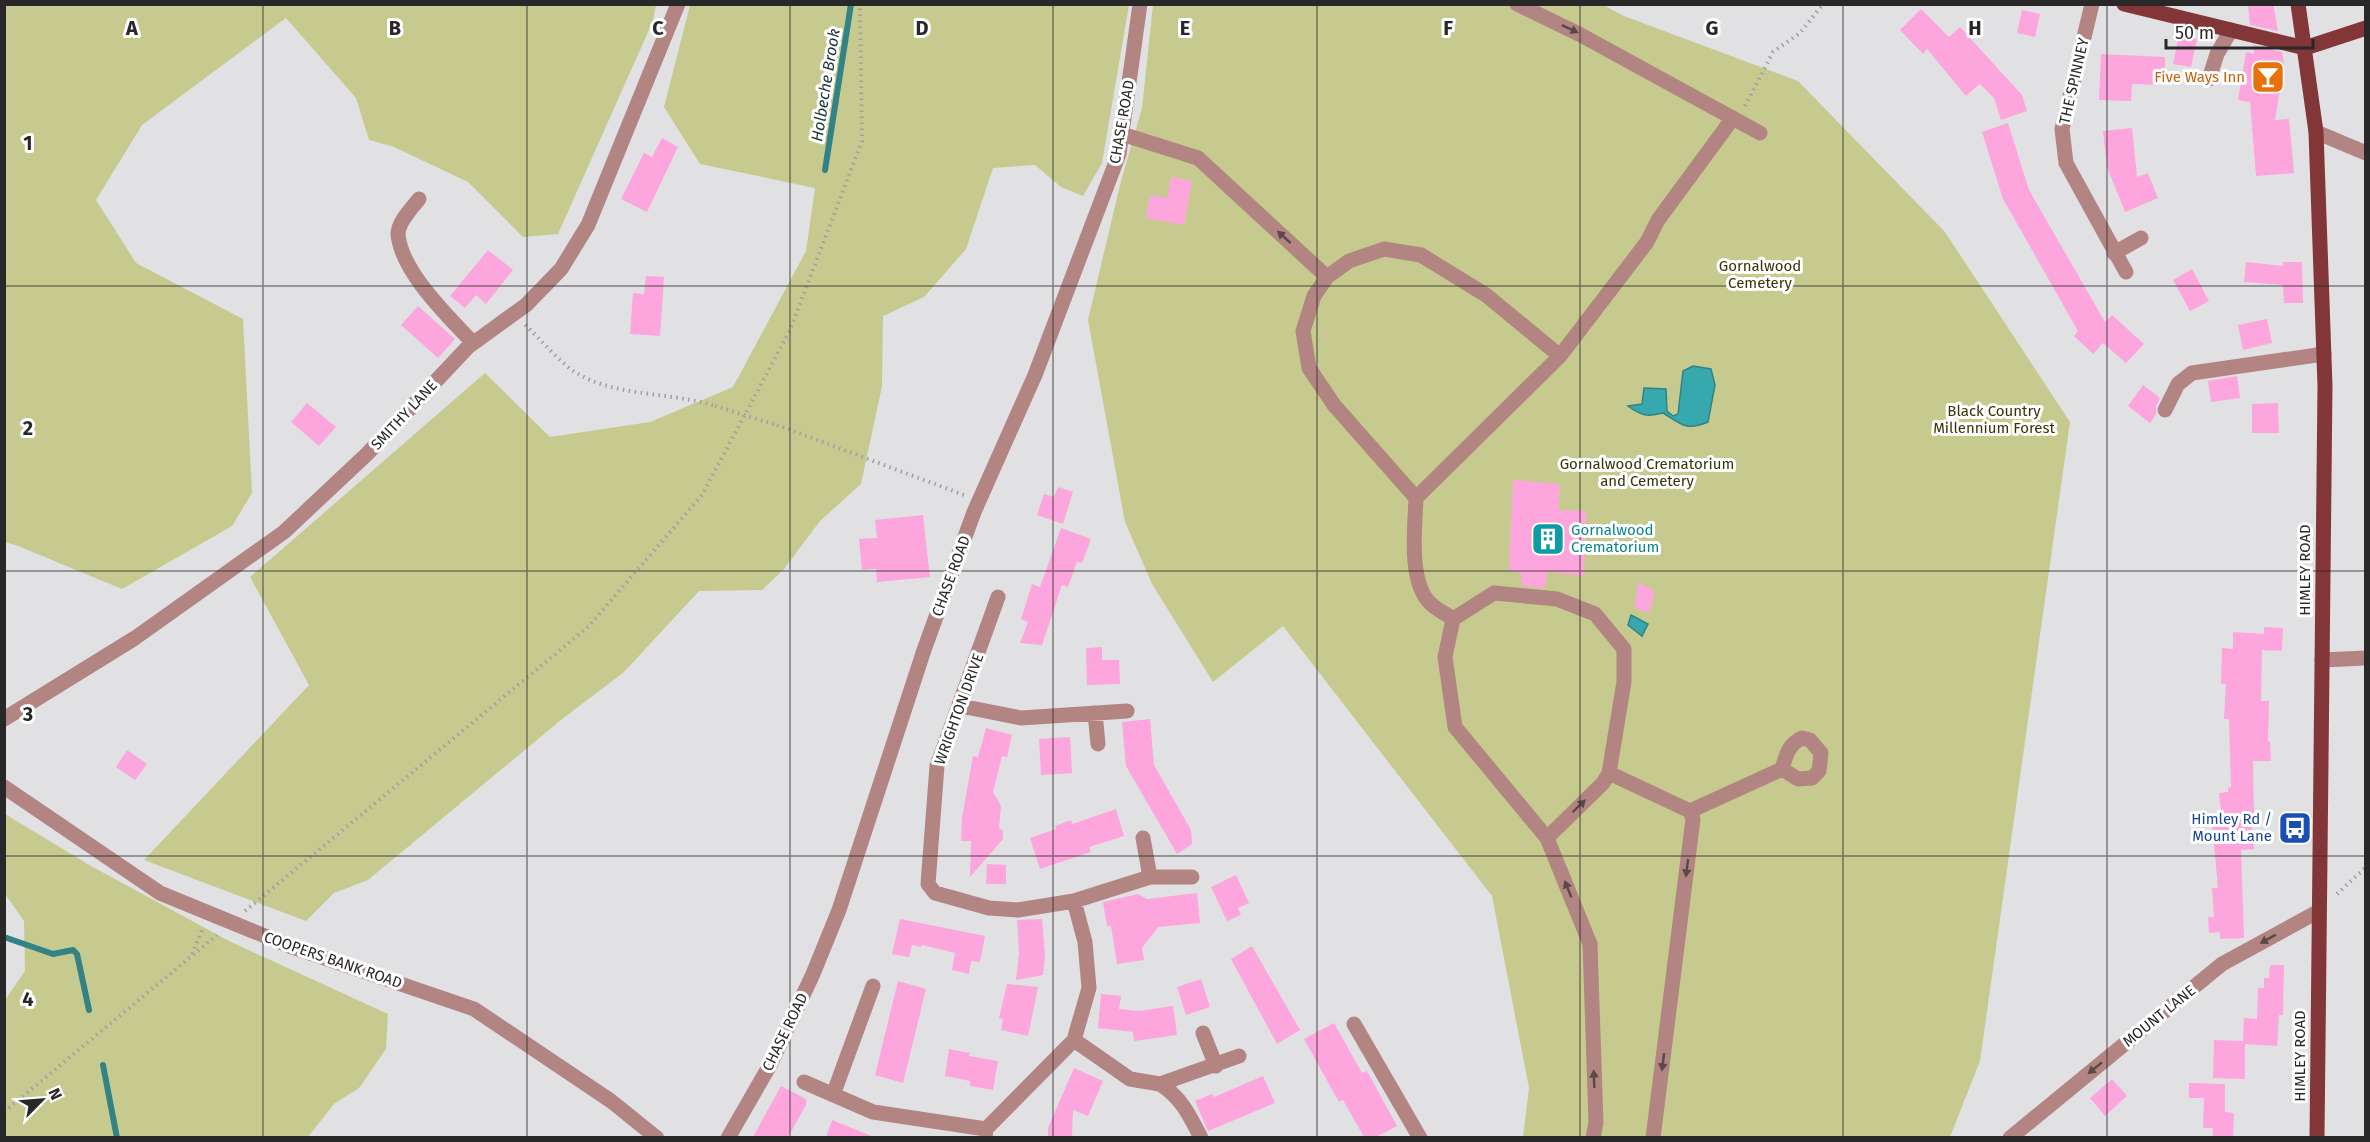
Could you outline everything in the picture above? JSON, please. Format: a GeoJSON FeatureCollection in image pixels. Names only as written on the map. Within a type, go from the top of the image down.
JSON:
{"type":"FeatureCollection","features":[{"type":"Feature","properties":{"kind":"main road"},"geometry":{"type":"LineString","coordinates":[[2124,4],[2305,48],[2366,28]]}},
{"type":"Feature","properties":{"kind":"main road","name":"HIMLEY ROAD"},"geometry":{"type":"LineString","coordinates":[[2298,4],[2316,132],[2324,354],[2317,1137]]}},
{"type":"Feature","properties":{"kind":"street","name":"SMITHY LANE"},"geometry":{"type":"LineString","coordinates":[[4,719],[135,638],[284,532],[368,454],[473,343],[526,305],[561,269],[588,225],[678,4]]}},
{"type":"Feature","properties":{"kind":"street","name":"CHASE ROAD"},"geometry":{"type":"LineString","coordinates":[[728,1137],[770,1065],[813,974],[839,910],[924,650],[982,495],[1044,353],[1119,154],[1140,4]]}},
{"type":"Feature","properties":{"kind":"street"},"geometry":{"type":"LineString","coordinates":[[1517,4],[1579,34],[1760,132]]}},
{"type":"Feature","properties":{"kind":"street","name":"THE SPINNEY"},"geometry":{"type":"LineString","coordinates":[[2092,4],[2062,129],[2066,163],[2126,272]]}},
{"type":"Feature","properties":{"kind":"street"},"geometry":{"type":"LineString","coordinates":[[2209,79],[2217,54],[2231,30]]}},
{"type":"Feature","properties":{"kind":"street"},"geometry":{"type":"LineString","coordinates":[[1453,618],[1430,603],[1419,587],[1414,542],[1416,498],[1560,356],[1647,242],[1658,220],[1735,119]]}},
{"type":"Feature","properties":{"kind":"street"},"geometry":{"type":"LineString","coordinates":[[2316,132],[2366,153]]}},
{"type":"Feature","properties":{"kind":"street"},"geometry":{"type":"LineString","coordinates":[[1122,134],[1198,158],[1327,277]]}},
{"type":"Feature","properties":{"kind":"street"},"geometry":{"type":"LineString","coordinates":[[419,199],[403,220],[398,232],[403,249],[413,270],[431,296],[473,343]]}},
{"type":"Feature","properties":{"kind":"street"},"geometry":{"type":"LineString","coordinates":[[2114,253],[2142,238]]}},
{"type":"Feature","properties":{"kind":"street"},"geometry":{"type":"LineString","coordinates":[[1416,498],[1334,405],[1309,368],[1303,331],[1314,296],[1327,277],[1349,261],[1384,249],[1421,255],[1486,295],[1560,356]]}},
{"type":"Feature","properties":{"kind":"street"},"geometry":{"type":"LineString","coordinates":[[2165,410],[2178,384],[2192,373],[2324,354]]}},
{"type":"Feature","properties":{"kind":"street"},"geometry":{"type":"LineString","coordinates":[[1547,838],[1603,783],[1609,773],[1624,682],[1624,649],[1595,614],[1557,599],[1494,593],[1453,618],[1444,657],[1455,727],[1547,838],[1590,944],[1596,1123],[1593,1137]]}},
{"type":"Feature","properties":{"kind":"street","name":"WRIGHTON DRIVE"},"geometry":{"type":"LineString","coordinates":[[998,597],[938,766],[928,884],[935,892],[989,908],[1018,910],[1074,901]]}},
{"type":"Feature","properties":{"kind":"street"},"geometry":{"type":"LineString","coordinates":[[2322,660],[2366,658]]}},
{"type":"Feature","properties":{"kind":"street"},"geometry":{"type":"LineString","coordinates":[[961,706],[1021,718],[1127,711]]}},
{"type":"Feature","properties":{"kind":"street"},"geometry":{"type":"LineString","coordinates":[[1095,713],[1098,744]]}},
{"type":"Feature","properties":{"kind":"street"},"geometry":{"type":"LineString","coordinates":[[1690,810],[1782,769]]}},
{"type":"Feature","properties":{"kind":"street"},"geometry":{"type":"LineString","coordinates":[[1609,773],[1690,810],[1693,819],[1653,1137]]}},
{"type":"Feature","properties":{"kind":"street","name":"COOPERS BANK ROAD"},"geometry":{"type":"LineString","coordinates":[[4,788],[160,893],[292,947],[474,1009],[611,1101],[657,1137]]}},
{"type":"Feature","properties":{"kind":"street"},"geometry":{"type":"LineString","coordinates":[[1143,838],[1150,877]]}},
{"type":"Feature","properties":{"kind":"street"},"geometry":{"type":"LineString","coordinates":[[804,1082],[873,1112],[985,1133],[1074,1041],[1089,988],[1085,942],[1074,901],[1150,877],[1192,877]]}},
{"type":"Feature","properties":{"kind":"street","name":"MOUNT LANE"},"geometry":{"type":"LineString","coordinates":[[2010,1137],[2223,964],[2319,911]]}},
{"type":"Feature","properties":{"kind":"street"},"geometry":{"type":"LineString","coordinates":[[833,1095],[873,986]]}},
{"type":"Feature","properties":{"kind":"street"},"geometry":{"type":"LineString","coordinates":[[1354,1024],[1420,1137]]}},
{"type":"Feature","properties":{"kind":"street"},"geometry":{"type":"LineString","coordinates":[[1203,1033],[1215,1066]]}},
{"type":"Feature","properties":{"kind":"street"},"geometry":{"type":"LineString","coordinates":[[1074,1041],[1130,1078],[1160,1084],[1172,1091],[1201,1137]]}},
{"type":"Feature","properties":{"kind":"street"},"geometry":{"type":"LineString","coordinates":[[1160,1084],[1239,1056]]}},
{"type":"Feature","properties":{"kind":"path"},"geometry":{"type":"LineString","coordinates":[[238,917],[588,627],[702,495],[790,330],[862,141],[860,4]]}},
{"type":"Feature","properties":{"kind":"path"},"geometry":{"type":"LineString","coordinates":[[1735,119],[1773,52],[1800,33],[1823,4]]}},
{"type":"Feature","properties":{"kind":"path"},"geometry":{"type":"LineString","coordinates":[[514,314],[578,375],[610,387],[696,400],[777,425],[962,495],[982,495]]}},
{"type":"Feature","properties":{"kind":"path"},"geometry":{"type":"LineString","coordinates":[[2319,911],[2366,867]]}},
{"type":"Feature","properties":{"kind":"path"},"geometry":{"type":"LineString","coordinates":[[192,955],[213,915]]}},
{"type":"Feature","properties":{"kind":"path"},"geometry":{"type":"LineString","coordinates":[[4,1112],[220,932]]}},
{"type":"Feature","properties":{"kind":"green space"},"geometry":{"type":"Polygon","coordinates":[[[5,4],[656,5],[653,21],[558,234],[523,237],[468,182],[394,147],[369,140],[356,98],[286,18],[142,125],[96,200],[136,263],[243,319],[252,493],[232,526],[122,589],[5,542],[5,4]]]}},
{"type":"Feature","properties":{"kind":"green space"},"geometry":{"type":"Polygon","coordinates":[[[690,5],[1129,5],[1102,163],[1083,196],[1061,187],[1035,165],[993,168],[966,249],[924,297],[883,316],[882,386],[861,484],[820,521],[784,569],[762,590],[699,591],[624,672],[561,720],[368,880],[334,893],[306,921],[144,860],[309,685],[250,577],[485,373],[550,437],[650,422],[733,387],[806,251],[815,188],[700,164],[664,107],[690,5]]]}},
{"type":"Feature","properties":{"kind":"green space","name":"Gornalwood Crematorium and Cemetery"},"geometry":{"type":"Polygon","coordinates":[[[1153,5],[1603,5],[1624,16],[1798,81],[1945,232],[2070,422],[1980,1061],[1950,1137],[1523,1137],[1529,1088],[1492,896],[1283,626],[1213,682],[1152,584],[1125,522],[1088,320],[1120,185],[1142,108],[1153,5]]]}},
{"type":"Feature","properties":{"kind":"green space"},"geometry":{"type":"Polygon","coordinates":[[[5,814],[91,866],[229,941],[388,1014],[386,1049],[359,1088],[334,1104],[308,1137],[5,1137],[5,1000],[25,971],[24,921],[5,894],[5,814]]]}},
{"type":"Feature","properties":{"kind":"water"},"geometry":{"type":"Polygon","coordinates":[[[1693,366],[1711,369],[1715,385],[1708,422],[1694,426],[1684,425],[1663,413],[1645,415],[1628,406],[1642,404],[1644,388],[1666,389],[1667,411],[1673,416],[1678,414],[1683,371],[1693,366]]]}},
{"type":"Feature","properties":{"kind":"water"},"geometry":{"type":"Polygon","coordinates":[[[1631,615],[1648,624],[1642,636],[1628,625],[1631,615]]]}},
{"type":"Feature","properties":{"kind":"building"},"geometry":{"type":"Polygon","coordinates":[[[2248,4],[2273,4],[2278,31],[2250,25],[2248,4]]]}},
{"type":"Feature","properties":{"kind":"building"},"geometry":{"type":"Polygon","coordinates":[[[1921,9],[1949,37],[1960,27],[2022,95],[2027,111],[2001,120],[1994,98],[1980,84],[1966,96],[1927,49],[1923,54],[1900,30],[1921,9]]]}},
{"type":"Feature","properties":{"kind":"building"},"geometry":{"type":"Polygon","coordinates":[[[2022,10],[2040,14],[2035,37],[2017,33],[2022,10]]]}},
{"type":"Feature","properties":{"kind":"building"},"geometry":{"type":"Polygon","coordinates":[[[2179,35],[2197,39],[2191,67],[2173,64],[2179,35]]]}},
{"type":"Feature","properties":{"kind":"building"},"geometry":{"type":"Polygon","coordinates":[[[2253,45],[2282,52],[2284,64],[2275,120],[2289,119],[2294,173],[2256,176],[2250,102],[2238,100],[2246,52],[2254,54],[2253,45]]]}},
{"type":"Feature","properties":{"kind":"building"},"geometry":{"type":"Polygon","coordinates":[[[2101,54],[2165,57],[2165,85],[2132,84],[2131,101],[2099,100],[2101,54]]]}},
{"type":"Feature","properties":{"kind":"building"},"geometry":{"type":"Polygon","coordinates":[[[2008,123],[2029,190],[2105,322],[2112,315],[2144,344],[2126,363],[2103,343],[2093,354],[2074,336],[2078,331],[2003,199],[1982,132],[2008,123]]]}},
{"type":"Feature","properties":{"kind":"building"},"geometry":{"type":"Polygon","coordinates":[[[2132,128],[2137,177],[2148,173],[2158,198],[2125,212],[2107,167],[2103,131],[2132,128]]]}},
{"type":"Feature","properties":{"kind":"building"},"geometry":{"type":"Polygon","coordinates":[[[662,138],[678,147],[647,212],[621,199],[644,153],[652,157],[662,138]]]}},
{"type":"Feature","properties":{"kind":"building"},"geometry":{"type":"Polygon","coordinates":[[[1171,177],[1192,181],[1184,225],[1146,218],[1150,195],[1167,198],[1171,177]]]}},
{"type":"Feature","properties":{"kind":"building"},"geometry":{"type":"Polygon","coordinates":[[[488,250],[513,270],[486,304],[476,295],[465,308],[450,296],[488,250]]]}},
{"type":"Feature","properties":{"kind":"building"},"geometry":{"type":"Polygon","coordinates":[[[2246,262],[2283,266],[2283,262],[2302,262],[2303,303],[2284,303],[2283,285],[2244,282],[2246,262]]]}},
{"type":"Feature","properties":{"kind":"building"},"geometry":{"type":"Polygon","coordinates":[[[2192,269],[2209,301],[2190,311],[2173,280],[2192,269]]]}},
{"type":"Feature","properties":{"kind":"building"},"geometry":{"type":"Polygon","coordinates":[[[646,276],[664,277],[660,336],[630,334],[633,293],[644,294],[646,276]]]}},
{"type":"Feature","properties":{"kind":"building"},"geometry":{"type":"Polygon","coordinates":[[[418,306],[455,339],[438,358],[401,325],[418,306]]]}},
{"type":"Feature","properties":{"kind":"building"},"geometry":{"type":"Polygon","coordinates":[[[2267,319],[2272,343],[2243,350],[2238,325],[2267,319]]]}},
{"type":"Feature","properties":{"kind":"building"},"geometry":{"type":"Polygon","coordinates":[[[2237,376],[2240,398],[2211,402],[2208,381],[2237,376]]]}},
{"type":"Feature","properties":{"kind":"building"},"geometry":{"type":"Polygon","coordinates":[[[2143,385],[2160,398],[2156,406],[2156,414],[2150,423],[2128,406],[2143,385]]]}},
{"type":"Feature","properties":{"kind":"building"},"geometry":{"type":"Polygon","coordinates":[[[307,403],[336,427],[319,446],[291,422],[307,403]]]}},
{"type":"Feature","properties":{"kind":"building"},"geometry":{"type":"Polygon","coordinates":[[[2278,403],[2279,433],[2252,433],[2252,404],[2278,403]]]}},
{"type":"Feature","properties":{"kind":"building","name":"Gornalwood Crematorium"},"geometry":{"type":"Polygon","coordinates":[[[1513,480],[1560,484],[1558,510],[1586,511],[1584,576],[1547,572],[1545,588],[1522,586],[1521,573],[1509,571],[1513,480]]]}},
{"type":"Feature","properties":{"kind":"building"},"geometry":{"type":"Polygon","coordinates":[[[1058,487],[1073,492],[1063,524],[1037,515],[1044,494],[1054,497],[1058,487]]]}},
{"type":"Feature","properties":{"kind":"building"},"geometry":{"type":"Polygon","coordinates":[[[923,515],[930,577],[877,582],[876,569],[862,570],[859,539],[877,538],[875,520],[923,515]]]}},
{"type":"Feature","properties":{"kind":"building"},"geometry":{"type":"Polygon","coordinates":[[[1061,528],[1091,539],[1082,563],[1077,562],[1068,587],[1062,585],[1042,645],[1020,643],[1028,622],[1021,619],[1032,584],[1040,587],[1061,528]]]}},
{"type":"Feature","properties":{"kind":"building"},"geometry":{"type":"Polygon","coordinates":[[[1638,582],[1655,591],[1649,613],[1635,608],[1638,582]]]}},
{"type":"Feature","properties":{"kind":"building"},"geometry":{"type":"Polygon","coordinates":[[[2264,627],[2283,628],[2282,651],[2262,650],[2261,701],[2269,701],[2268,741],[2270,741],[2271,761],[2253,761],[2254,818],[2251,819],[2254,849],[2241,850],[2244,938],[2220,939],[2220,932],[2209,933],[2208,917],[2214,917],[2212,888],[2218,888],[2212,822],[2222,821],[2219,793],[2228,792],[2228,788],[2231,787],[2229,719],[2224,719],[2226,684],[2221,684],[2222,648],[2233,649],[2233,632],[2264,634],[2264,627]]]}},
{"type":"Feature","properties":{"kind":"building"},"geometry":{"type":"Polygon","coordinates":[[[1102,647],[1102,660],[1119,660],[1120,684],[1087,685],[1086,648],[1102,647]]]}},
{"type":"Feature","properties":{"kind":"building"},"geometry":{"type":"Polygon","coordinates":[[[1150,719],[1154,765],[1191,830],[1192,844],[1177,854],[1126,766],[1122,722],[1150,719]]]}},
{"type":"Feature","properties":{"kind":"building"},"geometry":{"type":"Polygon","coordinates":[[[986,728],[1012,735],[1007,757],[1002,756],[993,792],[1001,806],[999,828],[1003,831],[1003,839],[970,877],[971,841],[961,841],[962,818],[973,756],[978,757],[986,728]]]}},
{"type":"Feature","properties":{"kind":"building"},"geometry":{"type":"Polygon","coordinates":[[[1070,737],[1072,773],[1041,775],[1039,739],[1070,737]]]}},
{"type":"Feature","properties":{"kind":"building"},"geometry":{"type":"Polygon","coordinates":[[[127,750],[147,764],[135,780],[116,767],[127,750]]]}},
{"type":"Feature","properties":{"kind":"building"},"geometry":{"type":"Polygon","coordinates":[[[1116,809],[1124,836],[1089,847],[1091,852],[1040,869],[1030,838],[1056,829],[1055,826],[1071,820],[1072,824],[1116,809]]]}},
{"type":"Feature","properties":{"kind":"building"},"geometry":{"type":"Polygon","coordinates":[[[987,864],[1006,865],[1006,884],[986,884],[987,864]]]}},
{"type":"Feature","properties":{"kind":"building"},"geometry":{"type":"Polygon","coordinates":[[[1236,875],[1249,903],[1238,908],[1241,915],[1227,921],[1211,887],[1236,875]]]}},
{"type":"Feature","properties":{"kind":"building"},"geometry":{"type":"Polygon","coordinates":[[[1197,893],[1200,923],[1158,927],[1142,948],[1144,960],[1117,964],[1111,926],[1107,926],[1103,902],[1138,894],[1147,899],[1197,893]]]}},
{"type":"Feature","properties":{"kind":"building"},"geometry":{"type":"Polygon","coordinates":[[[900,919],[985,936],[980,962],[971,961],[969,974],[952,970],[955,953],[922,945],[921,947],[912,945],[909,957],[892,954],[900,919]]]}},
{"type":"Feature","properties":{"kind":"building"},"geometry":{"type":"Polygon","coordinates":[[[1042,919],[1045,956],[1043,975],[1016,980],[1019,953],[1017,920],[1042,919]]]}},
{"type":"Feature","properties":{"kind":"building"},"geometry":{"type":"Polygon","coordinates":[[[1252,946],[1300,1030],[1277,1044],[1231,959],[1252,946]]]}},
{"type":"Feature","properties":{"kind":"building"},"geometry":{"type":"Polygon","coordinates":[[[2270,965],[2284,965],[2283,1015],[2279,1015],[2277,1046],[2245,1044],[2245,1079],[2213,1078],[2214,1040],[2243,1041],[2244,1018],[2257,1019],[2258,988],[2264,988],[2264,978],[2269,978],[2270,965]]]}},
{"type":"Feature","properties":{"kind":"building"},"geometry":{"type":"Polygon","coordinates":[[[1201,979],[1210,1007],[1186,1015],[1177,987],[1201,979]]]}},
{"type":"Feature","properties":{"kind":"building"},"geometry":{"type":"Polygon","coordinates":[[[898,981],[926,989],[903,1083],[875,1075],[898,981]]]}},
{"type":"Feature","properties":{"kind":"building"},"geometry":{"type":"Polygon","coordinates":[[[1007,984],[1038,987],[1028,1036],[1001,1030],[1003,1019],[999,1018],[1007,984]]]}},
{"type":"Feature","properties":{"kind":"building"},"geometry":{"type":"Polygon","coordinates":[[[1101,994],[1121,996],[1119,1009],[1139,1011],[1173,1006],[1177,1035],[1134,1041],[1133,1032],[1098,1028],[1101,994]]]}},
{"type":"Feature","properties":{"kind":"building"},"geometry":{"type":"Polygon","coordinates":[[[1334,1023],[1362,1073],[1367,1071],[1397,1126],[1376,1137],[1364,1137],[1343,1100],[1339,1102],[1304,1039],[1334,1023]]]}},
{"type":"Feature","properties":{"kind":"building"},"geometry":{"type":"Polygon","coordinates":[[[949,1049],[970,1053],[969,1056],[998,1061],[993,1090],[970,1086],[970,1081],[945,1076],[949,1049]]]}},
{"type":"Feature","properties":{"kind":"building"},"geometry":{"type":"Polygon","coordinates":[[[1074,1068],[1103,1081],[1088,1116],[1073,1110],[1072,1137],[1048,1137],[1048,1128],[1074,1068]]]}},
{"type":"Feature","properties":{"kind":"building"},"geometry":{"type":"Polygon","coordinates":[[[1263,1076],[1275,1103],[1208,1131],[1195,1101],[1212,1094],[1214,1097],[1263,1076]]]}},
{"type":"Feature","properties":{"kind":"building"},"geometry":{"type":"Polygon","coordinates":[[[2112,1079],[2127,1096],[2105,1116],[2090,1098],[2112,1079]]]}},
{"type":"Feature","properties":{"kind":"building"},"geometry":{"type":"Polygon","coordinates":[[[2189,1083],[2225,1084],[2225,1112],[2234,1113],[2233,1137],[2213,1137],[2213,1128],[2203,1128],[2204,1098],[2189,1098],[2189,1083]]]}},
{"type":"Feature","properties":{"kind":"building"},"geometry":{"type":"Polygon","coordinates":[[[781,1086],[806,1099],[806,1105],[788,1137],[753,1137],[781,1086]]]}},
{"type":"Feature","properties":{"kind":"building"},"geometry":{"type":"Polygon","coordinates":[[[832,1120],[874,1137],[826,1137],[832,1120]]]}},
{"type":"Feature","properties":{"kind":"waterway","name":"Holbeche Brook"},"geometry":{"type":"LineString","coordinates":[[825,170],[851,4]]}},
{"type":"Feature","properties":{"kind":"waterway"},"geometry":{"type":"LineString","coordinates":[[4,937],[53,954],[73,950],[77,954],[89,1010]]}},
{"type":"Feature","properties":{"kind":"waterway"},"geometry":{"type":"LineString","coordinates":[[103,1065],[117,1138]]}},
{"type":"Feature","properties":{"kind":"place","name":"Five Ways Inn"},"geometry":{"type":"Point","coordinates":[2268,77]}},
{"type":"Feature","properties":{"kind":"place","name":"Gornalwood Crematorium"},"geometry":{"type":"Point","coordinates":[1548,539]}},
{"type":"Feature","properties":{"kind":"place","name":"Himley Rd / Mount Lane"},"geometry":{"type":"Point","coordinates":[2295,828]}},
{"type":"Feature","properties":{"kind":"park label","name":"Gornalwood Cemetery"},"geometry":{"type":"Point","coordinates":[1760,274]}},
{"type":"Feature","properties":{"kind":"park label","name":"Black Country Millennium Forest"},"geometry":{"type":"Point","coordinates":[1994,420]}}]}
